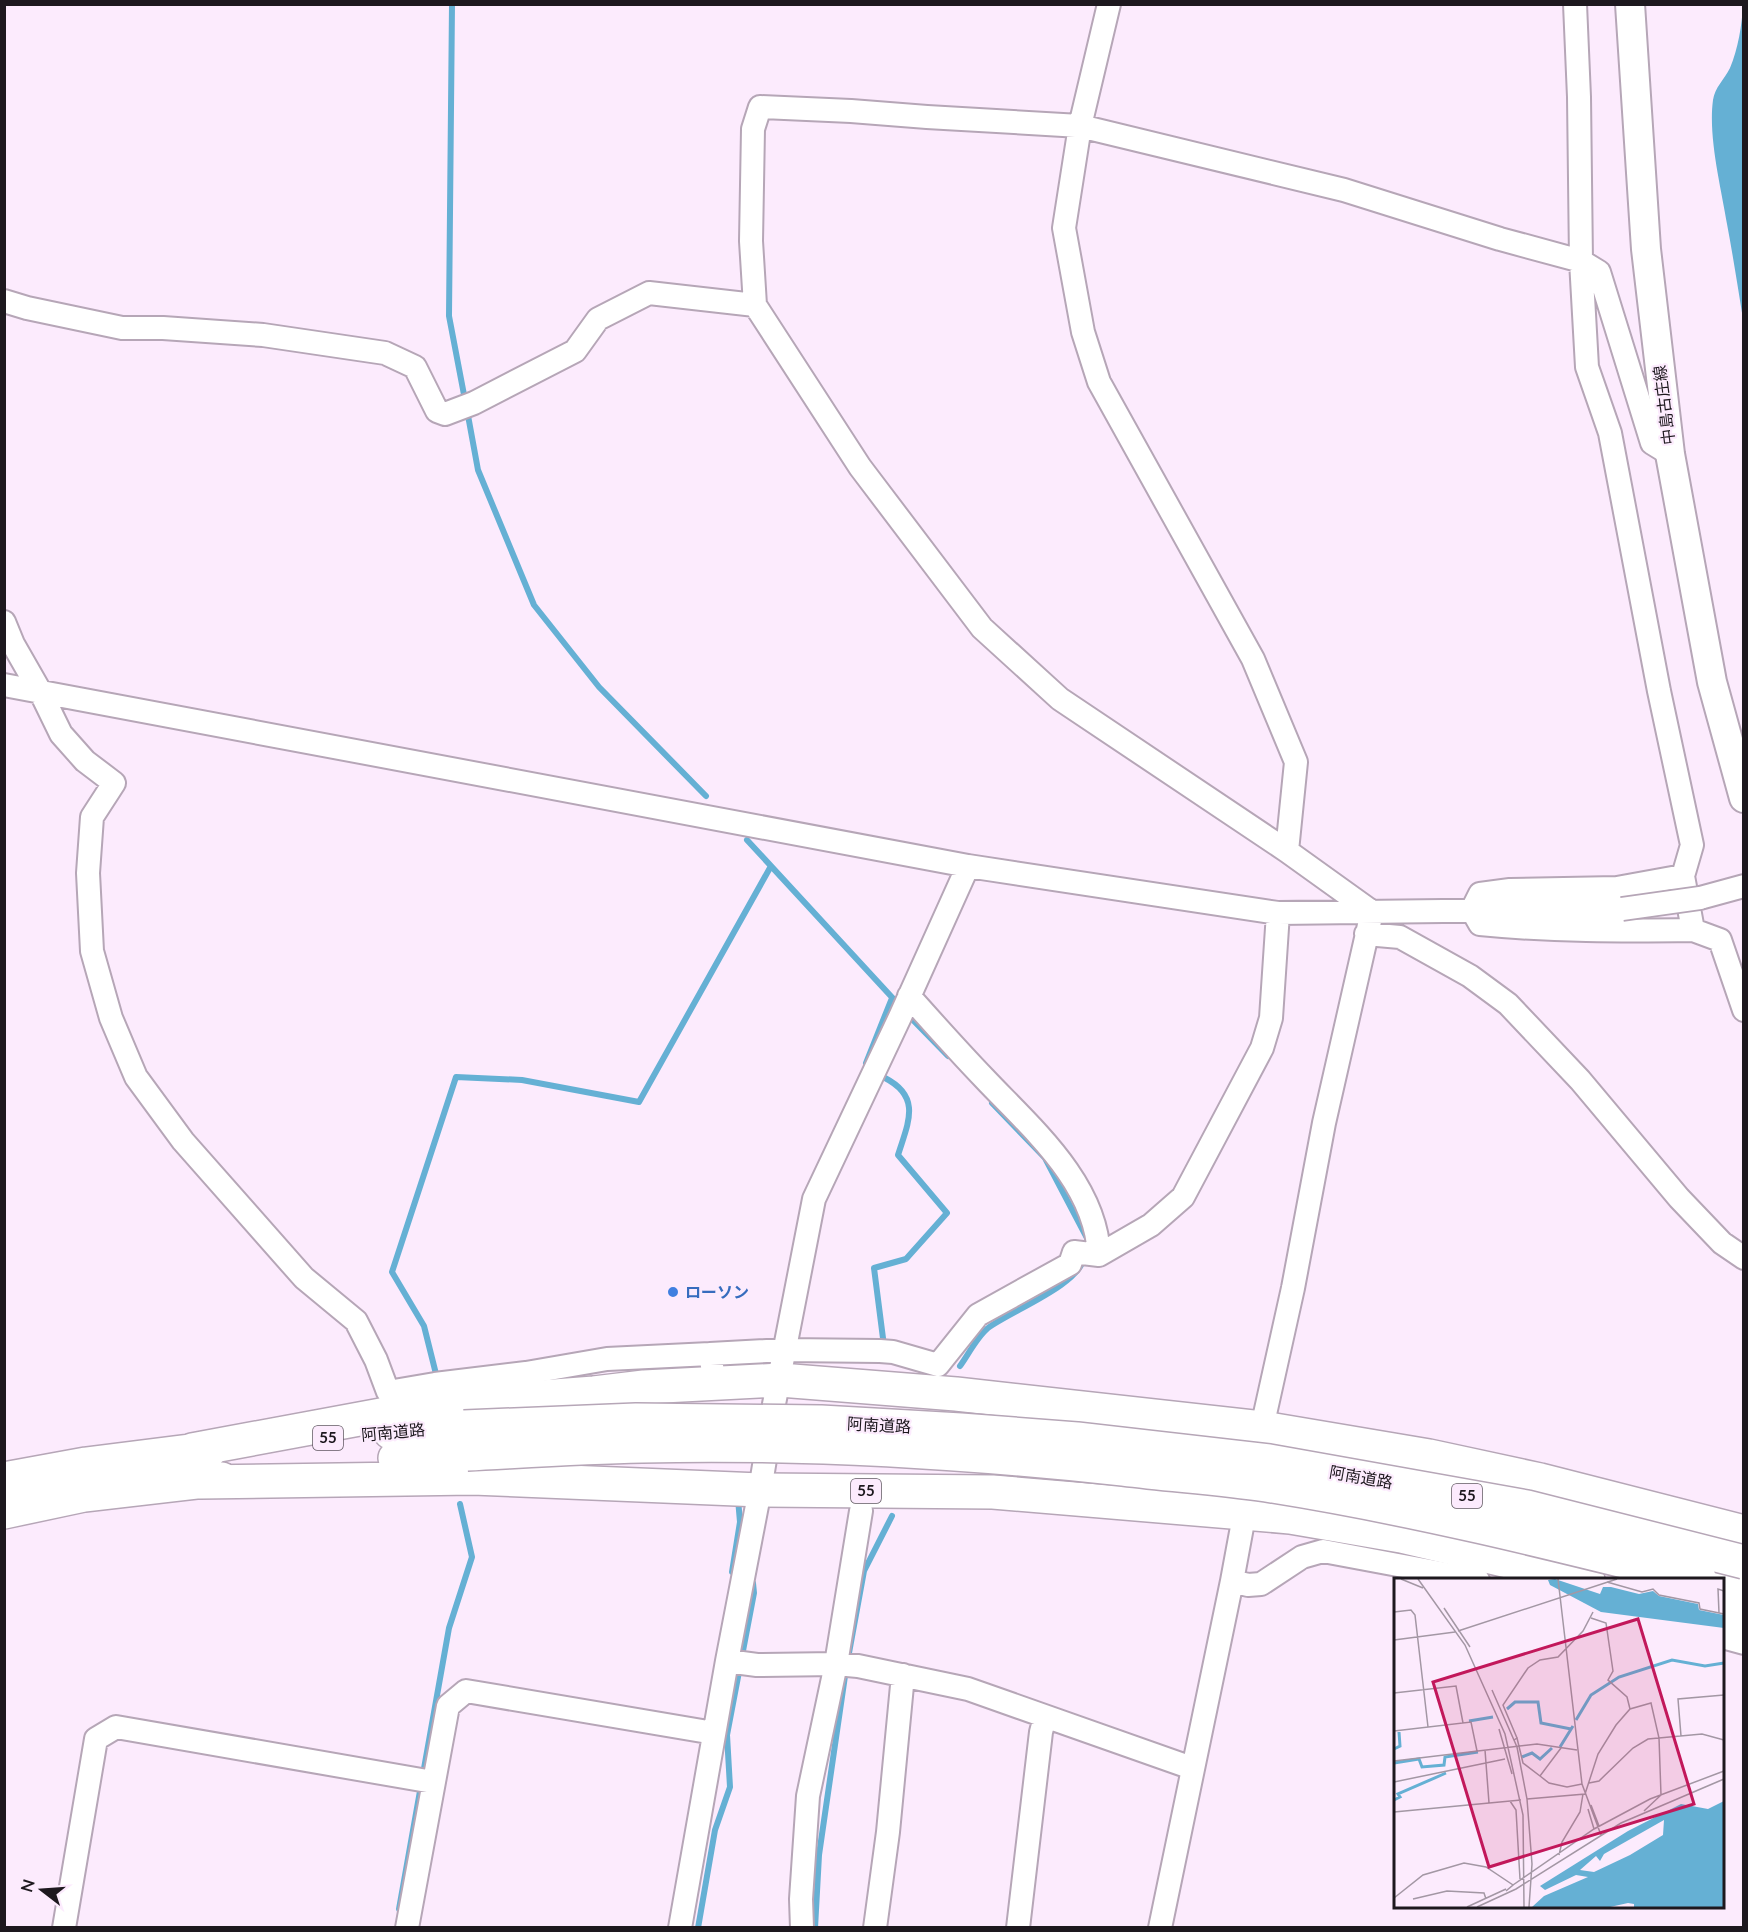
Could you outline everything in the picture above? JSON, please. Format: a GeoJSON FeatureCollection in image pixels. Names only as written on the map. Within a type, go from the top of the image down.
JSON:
{"type":"FeatureCollection","features":[{"type":"Feature","properties":{"kind":"highway","name":"55"},"geometry":{"type":"LineString","coordinates":[[192,1450],[435,1405],[594,1394],[644,1387],[713,1369],[783,1365],[956,1394],[1262,1428],[1429,1456],[1540,1480],[1743,1532]]}},
{"type":"Feature","properties":{"kind":"highway","name":"阿南道路"},"geometry":{"type":"LineString","coordinates":[[4,1512],[84,1495],[379,1459],[465,1440],[636,1420],[821,1422],[1077,1439],[1269,1461],[1504,1503],[1743,1562]]}},
{"type":"Feature","properties":{"kind":"highway","name":"阿南道路"},"geometry":{"type":"LineString","coordinates":[[4,1479],[86,1464],[192,1450],[465,1440],[642,1446],[818,1447],[958,1454],[1263,1485],[1388,1506],[1529,1537],[1692,1578]]}},
{"type":"Feature","properties":{"kind":"highway","name":"55"},"geometry":{"type":"LineString","coordinates":[[200,1482],[473,1478],[760,1490],[993,1492],[1290,1517],[1401,1536],[1580,1578]]}},
{"type":"Feature","properties":{"kind":"highway"},"geometry":{"type":"LineString","coordinates":[[1724,1587],[1743,1592]]}},
{"type":"Feature","properties":{"kind":"highway"},"geometry":{"type":"LineString","coordinates":[[1724,1619],[1743,1624]]}},
{"type":"Feature","properties":{"kind":"main road","name":"中島古庄線"},"geometry":{"type":"LineString","coordinates":[[1630,4],[1646,249],[1670,454],[1712,682],[1743,798]]}},
{"type":"Feature","properties":{"kind":"street"},"geometry":{"type":"LineString","coordinates":[[1109,4],[1080,126],[1064,228],[1083,332],[1099,382],[1253,659],[1296,762],[1287,851]]}},
{"type":"Feature","properties":{"kind":"street"},"geometry":{"type":"LineString","coordinates":[[1575,4],[1579,97],[1581,261],[1587,367],[1611,433],[1659,691],[1692,845],[1683,876],[1693,930]]}},
{"type":"Feature","properties":{"kind":"street"},"geometry":{"type":"LineString","coordinates":[[1670,454],[1652,442],[1599,272],[1581,261],[1500,239],[1344,190],[1080,126],[851,111],[760,108],[753,129],[751,241],[755,305],[860,467],[982,628],[1060,699],[1287,851],[1369,923],[1470,976],[1508,1004],[1580,1080],[1679,1198],[1722,1243],[1743,1258]]}},
{"type":"Feature","properties":{"kind":"street"},"geometry":{"type":"LineString","coordinates":[[4,301],[122,328],[163,328],[263,335],[385,353],[415,367],[437,411],[445,414],[474,403],[575,351],[598,319],[649,293],[755,305]]}},
{"type":"Feature","properties":{"kind":"street"},"geometry":{"type":"LineString","coordinates":[[4,622],[13,644],[61,734],[85,761],[114,783],[92,817],[87,873],[92,951],[111,1018],[136,1077],[183,1141],[304,1278],[356,1321],[376,1360],[388,1392],[607,1359],[713,1369]]}},
{"type":"Feature","properties":{"kind":"street"},"geometry":{"type":"LineString","coordinates":[[4,685],[968,866],[1278,913],[1369,923],[1472,910],[1622,909],[1700,898],[1743,886]]}},
{"type":"Feature","properties":{"kind":"street"},"geometry":{"type":"LineString","coordinates":[[680,1928],[714,1733],[736,1662],[770,1427],[814,1199],[906,1005],[968,866]]}},
{"type":"Feature","properties":{"kind":"street"},"geometry":{"type":"LineString","coordinates":[[1472,910],[1480,894],[1500,891],[1617,888],[1683,876]]}},
{"type":"Feature","properties":{"kind":"street"},"geometry":{"type":"LineString","coordinates":[[1472,910],[1480,924],[1509,927],[1622,931],[1693,930],[1720,940],[1743,1010]]}},
{"type":"Feature","properties":{"kind":"street"},"geometry":{"type":"LineString","coordinates":[[783,1365],[886,1351],[938,1365],[978,1315],[1070,1264],[1074,1252],[1090,1254],[1151,1225],[1183,1197],[1262,1047],[1271,1018],[1278,913]]}},
{"type":"Feature","properties":{"kind":"street"},"geometry":{"type":"LineString","coordinates":[[1160,1928],[1262,1428],[1293,1288],[1324,1123],[1369,923]]}},
{"type":"Feature","properties":{"kind":"street"},"geometry":{"type":"LineString","coordinates":[[906,1005],[1068,1170],[1098,1235],[1090,1254]]}},
{"type":"Feature","properties":{"kind":"street"},"geometry":{"type":"LineString","coordinates":[[802,1928],[801,1899],[808,1796],[845,1665],[861,1511]]}},
{"type":"Feature","properties":{"kind":"street"},"geometry":{"type":"LineString","coordinates":[[1232,1581],[1248,1585],[1261,1584],[1302,1557],[1323,1551],[1467,1578]]}},
{"type":"Feature","properties":{"kind":"street"},"geometry":{"type":"LineString","coordinates":[[1724,1638],[1743,1643]]}},
{"type":"Feature","properties":{"kind":"street"},"geometry":{"type":"LineString","coordinates":[[736,1662],[845,1665],[968,1689],[1192,1768]]}},
{"type":"Feature","properties":{"kind":"street"},"geometry":{"type":"LineString","coordinates":[[875,1928],[888,1832],[903,1675]]}},
{"type":"Feature","properties":{"kind":"street"},"geometry":{"type":"LineString","coordinates":[[407,1928],[426,1781],[448,1706],[466,1691],[714,1733]]}},
{"type":"Feature","properties":{"kind":"street"},"geometry":{"type":"LineString","coordinates":[[1018,1928],[1041,1732],[1045,1717]]}},
{"type":"Feature","properties":{"kind":"street"},"geometry":{"type":"LineString","coordinates":[[64,1928],[96,1739],[116,1727],[426,1781]]}},
{"type":"Feature","properties":{"kind":"water"},"geometry":{"type":"Polygon","coordinates":[[[1743,5],[1743,319],[1716,162],[1712,114],[1714,95],[1730,68],[1735,53],[1741,29],[1743,5]]]}},
{"type":"Feature","properties":{"kind":"waterway"},"geometry":{"type":"LineString","coordinates":[[452,4],[449,316],[465,400]]}},
{"type":"Feature","properties":{"kind":"waterway"},"geometry":{"type":"LineString","coordinates":[[467,410],[478,470],[534,605],[599,687],[706,796]]}},
{"type":"Feature","properties":{"kind":"waterway"},"geometry":{"type":"LineString","coordinates":[[747,840],[900,1006]]}},
{"type":"Feature","properties":{"kind":"waterway"},"geometry":{"type":"LineString","coordinates":[[436,1374],[424,1326],[392,1272],[456,1077],[522,1080],[639,1102],[771,866]]}},
{"type":"Feature","properties":{"kind":"waterway"},"geometry":{"type":"LineString","coordinates":[[866,1063],[892,998]]}},
{"type":"Feature","properties":{"kind":"waterway"},"geometry":{"type":"LineString","coordinates":[[907,1014],[948,1056]]}},
{"type":"Feature","properties":{"kind":"waterway"},"geometry":{"type":"LineString","coordinates":[[884,1346],[874,1268],[906,1259],[947,1213],[898,1155],[908,1122],[908,1102],[897,1085],[885,1078]]}},
{"type":"Feature","properties":{"kind":"waterway"},"geometry":{"type":"LineString","coordinates":[[992,1103],[1045,1158],[1087,1238]]}},
{"type":"Feature","properties":{"kind":"waterway"},"geometry":{"type":"LineString","coordinates":[[960,1366],[976,1341],[988,1328],[1058,1287],[1080,1267],[1084,1257]]}},
{"type":"Feature","properties":{"kind":"waterway"},"geometry":{"type":"LineString","coordinates":[[732,1572],[740,1522],[738,1499]]}},
{"type":"Feature","properties":{"kind":"waterway"},"geometry":{"type":"LineString","coordinates":[[399,1909],[449,1628],[472,1557],[460,1504]]}},
{"type":"Feature","properties":{"kind":"waterway"},"geometry":{"type":"LineString","coordinates":[[849,1653],[864,1571],[892,1516]]}},
{"type":"Feature","properties":{"kind":"waterway"},"geometry":{"type":"LineString","coordinates":[[698,1928],[715,1830],[730,1787],[727,1735],[754,1593],[753,1583]]}},
{"type":"Feature","properties":{"kind":"waterway"},"geometry":{"type":"LineString","coordinates":[[815,1928],[819,1855],[846,1669]]}},
{"type":"Feature","properties":{"kind":"place","name":"ローソン"},"geometry":{"type":"Point","coordinates":[673,1292]}}]}
